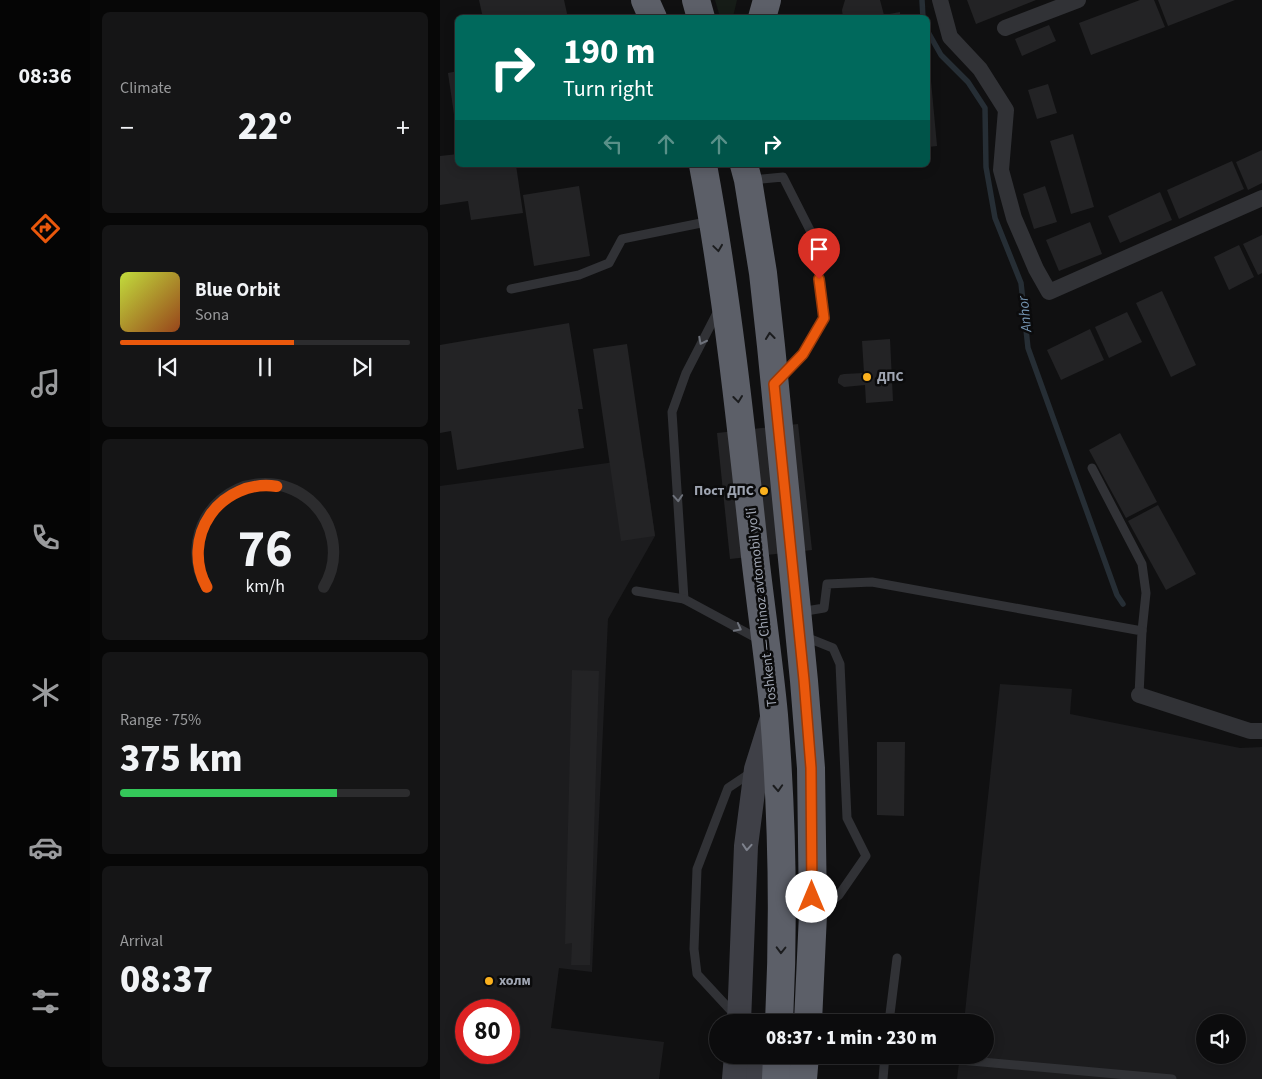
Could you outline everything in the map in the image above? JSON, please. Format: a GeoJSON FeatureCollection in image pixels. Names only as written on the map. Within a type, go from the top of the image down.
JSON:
{"type":"FeatureCollection","features":[{"type":"Feature","properties":{"kind":"highway"},"geometry":{"type":"LineString","coordinates":[[645,0],[652,15]]}},
{"type":"Feature","properties":{"kind":"highway"},"geometry":{"type":"LineString","coordinates":[[656,0],[661,15]]}},
{"type":"Feature","properties":{"kind":"highway"},"geometry":{"type":"LineString","coordinates":[[696,0],[700,15]]}},
{"type":"Feature","properties":{"kind":"highway"},"geometry":{"type":"LineString","coordinates":[[763,15],[767,0]]}},
{"type":"Feature","properties":{"kind":"highway","name":"Toshkent — Chinoz avtomobil yoʻli"},"geometry":{"type":"LineString","coordinates":[[703,167],[714,221],[740,408],[774,714],[780,820],[779,1014]]}},
{"type":"Feature","properties":{"kind":"highway"},"geometry":{"type":"LineString","coordinates":[[747,170],[763,273],[799,624],[811,768],[812,914],[808,1014]]}},
{"type":"Feature","properties":{"kind":"highway"},"geometry":{"type":"LineString","coordinates":[[776,1079],[777,1064]]}},
{"type":"Feature","properties":{"kind":"highway"},"geometry":{"type":"LineString","coordinates":[[803,1079],[804,1064]]}},
{"type":"Feature","properties":{"kind":"street"},"geometry":{"type":"LineString","coordinates":[[940,0],[950,37],[980,69],[1006,110],[1001,170],[1014,218],[1036,269],[1049,292],[1262,198]]}},
{"type":"Feature","properties":{"kind":"street"},"geometry":{"type":"LineString","coordinates":[[1005,28],[1078,0]]}},
{"type":"Feature","properties":{"kind":"street"},"geometry":{"type":"LineString","coordinates":[[1139,695],[1250,731],[1262,731]]}},
{"type":"Feature","properties":{"kind":"street"},"geometry":{"type":"LineString","coordinates":[[740,1014],[746,846],[756,769],[774,714]]}},
{"type":"Feature","properties":{"kind":"street"},"geometry":{"type":"LineString","coordinates":[[734,1079],[735,1064]]}},
{"type":"Feature","properties":{"kind":"street"},"geometry":{"type":"LineString","coordinates":[[748,1064],[761,1079]]}},
{"type":"Feature","properties":{"kind":"lane"},"geometry":{"type":"LineString","coordinates":[[747,170],[782,178],[815,240],[824,318],[803,354],[774,384]]}},
{"type":"Feature","properties":{"kind":"lane"},"geometry":{"type":"LineString","coordinates":[[511,289],[579,275],[609,263],[622,239],[714,221]]}},
{"type":"Feature","properties":{"kind":"lane"},"geometry":{"type":"LineString","coordinates":[[684,599],[672,412],[686,373],[725,298]]}},
{"type":"Feature","properties":{"kind":"lane"},"geometry":{"type":"LineString","coordinates":[[1092,468],[1142,564],[1146,593],[1139,695]]}},
{"type":"Feature","properties":{"kind":"lane"},"geometry":{"type":"LineString","coordinates":[[812,914],[839,895],[866,856],[847,818],[840,664],[833,648],[799,624],[824,608],[827,584],[872,582],[1104,626],[1142,631]]}},
{"type":"Feature","properties":{"kind":"lane"},"geometry":{"type":"LineString","coordinates":[[636,591],[684,599],[766,643]]}},
{"type":"Feature","properties":{"kind":"lane"},"geometry":{"type":"LineString","coordinates":[[734,1014],[697,974],[694,949],[697,869],[728,788],[756,769]]}},
{"type":"Feature","properties":{"kind":"lane"},"geometry":{"type":"LineString","coordinates":[[890,1014],[897,958]]}},
{"type":"Feature","properties":{"kind":"lane"},"geometry":{"type":"LineString","coordinates":[[994,1063],[1172,1079]]}},
{"type":"Feature","properties":{"kind":"lane"},"geometry":{"type":"LineString","coordinates":[[883,1079],[884,1064]]}},
{"type":"Feature","properties":{"kind":"shaded area"},"geometry":{"type":"Polygon","coordinates":[[[715,0],[737,0],[733,15],[719,15],[715,0]]]}},
{"type":"Feature","properties":{"kind":"shaded area"},"geometry":{"type":"Polygon","coordinates":[[[644,458],[655,536],[608,619],[592,972],[559,968],[551,1028],[664,1042],[659,1079],[440,1079],[440,486],[644,458]]]}},
{"type":"Feature","properties":{"kind":"shaded area"},"geometry":{"type":"Polygon","coordinates":[[[1000,684],[1072,689],[1070,714],[1240,748],[1262,747],[1262,1079],[957,1079],[959,1064],[994,1064],[994,1014],[965,1014],[1000,684]]]}},
{"type":"Feature","properties":{"kind":"building"},"geometry":{"type":"Polygon","coordinates":[[[479,0],[564,0],[567,15],[482,15],[479,0]]]}},
{"type":"Feature","properties":{"kind":"building"},"geometry":{"type":"Polygon","coordinates":[[[845,0],[880,0],[884,15],[843,15],[845,0]]]}},
{"type":"Feature","properties":{"kind":"building"},"geometry":{"type":"Polygon","coordinates":[[[967,0],[1036,0],[976,24],[967,0]]]}},
{"type":"Feature","properties":{"kind":"building"},"geometry":{"type":"Polygon","coordinates":[[[1140,0],[1154,0],[1165,27],[1091,55],[1079,23],[1140,0]]]}},
{"type":"Feature","properties":{"kind":"building"},"geometry":{"type":"Polygon","coordinates":[[[1158,0],[1235,0],[1168,26],[1158,0]]]}},
{"type":"Feature","properties":{"kind":"building"},"geometry":{"type":"Polygon","coordinates":[[[900,12],[900,15],[884,15],[900,12]]]}},
{"type":"Feature","properties":{"kind":"building"},"geometry":{"type":"Polygon","coordinates":[[[1049,25],[1056,41],[1022,56],[1015,39],[1049,25]]]}},
{"type":"Feature","properties":{"kind":"building"},"geometry":{"type":"Polygon","coordinates":[[[455,72],[455,121],[448,73],[455,72]]]}},
{"type":"Feature","properties":{"kind":"building"},"geometry":{"type":"Polygon","coordinates":[[[930,81],[937,146],[930,147],[930,81]]]}},
{"type":"Feature","properties":{"kind":"building"},"geometry":{"type":"Polygon","coordinates":[[[1048,84],[1057,113],[1037,119],[1028,90],[1048,84]]]}},
{"type":"Feature","properties":{"kind":"building"},"geometry":{"type":"Polygon","coordinates":[[[1073,134],[1094,207],[1071,214],[1050,141],[1073,134]]]}},
{"type":"Feature","properties":{"kind":"building"},"geometry":{"type":"Polygon","coordinates":[[[1262,150],[1262,183],[1248,190],[1236,162],[1262,150]]]}},
{"type":"Feature","properties":{"kind":"building"},"geometry":{"type":"Polygon","coordinates":[[[455,154],[455,167],[516,167],[523,213],[471,220],[468,201],[440,205],[440,156],[455,154]]]}},
{"type":"Feature","properties":{"kind":"building"},"geometry":{"type":"Polygon","coordinates":[[[1232,161],[1244,189],[1179,219],[1167,190],[1232,161]]]}},
{"type":"Feature","properties":{"kind":"building"},"geometry":{"type":"Polygon","coordinates":[[[579,186],[590,256],[534,266],[523,195],[579,186]]]}},
{"type":"Feature","properties":{"kind":"building"},"geometry":{"type":"Polygon","coordinates":[[[1045,186],[1057,222],[1034,229],[1023,194],[1045,186]]]}},
{"type":"Feature","properties":{"kind":"building"},"geometry":{"type":"Polygon","coordinates":[[[1160,192],[1172,220],[1120,243],[1108,216],[1160,192]]]}},
{"type":"Feature","properties":{"kind":"building"},"geometry":{"type":"Polygon","coordinates":[[[1090,222],[1102,254],[1059,271],[1046,240],[1090,222]]]}},
{"type":"Feature","properties":{"kind":"building"},"geometry":{"type":"Polygon","coordinates":[[[1262,235],[1262,273],[1258,275],[1243,244],[1262,235]]]}},
{"type":"Feature","properties":{"kind":"building"},"geometry":{"type":"Polygon","coordinates":[[[1239,245],[1254,277],[1229,290],[1214,257],[1239,245]]]}},
{"type":"Feature","properties":{"kind":"building"},"geometry":{"type":"Polygon","coordinates":[[[1162,291],[1196,365],[1171,377],[1136,303],[1162,291]]]}},
{"type":"Feature","properties":{"kind":"building"},"geometry":{"type":"Polygon","coordinates":[[[1127,312],[1142,342],[1109,358],[1095,327],[1127,312]]]}},
{"type":"Feature","properties":{"kind":"building"},"geometry":{"type":"Polygon","coordinates":[[[569,323],[583,409],[578,409],[584,448],[457,470],[451,431],[440,433],[440,345],[569,323]]]}},
{"type":"Feature","properties":{"kind":"building"},"geometry":{"type":"Polygon","coordinates":[[[1090,329],[1104,360],[1061,380],[1047,350],[1090,329]]]}},
{"type":"Feature","properties":{"kind":"building"},"geometry":{"type":"Polygon","coordinates":[[[890,339],[893,401],[866,403],[865,385],[844,387],[838,383],[838,379],[840,375],[844,374],[864,373],[862,341],[890,339]]]}},
{"type":"Feature","properties":{"kind":"building"},"geometry":{"type":"Polygon","coordinates":[[[627,344],[655,536],[621,541],[593,349],[627,344]]]}},
{"type":"Feature","properties":{"kind":"building","name":"Пост ДПС"},"geometry":{"type":"Polygon","coordinates":[[[798,424],[812,550],[730,559],[717,433],[798,424]]]}},
{"type":"Feature","properties":{"kind":"building"},"geometry":{"type":"Polygon","coordinates":[[[1120,433],[1157,502],[1126,518],[1089,450],[1120,433]]]}},
{"type":"Feature","properties":{"kind":"building"},"geometry":{"type":"Polygon","coordinates":[[[1158,505],[1196,574],[1166,590],[1128,521],[1158,505]]]}},
{"type":"Feature","properties":{"kind":"building"},"geometry":{"type":"Polygon","coordinates":[[[572,670],[599,671],[590,965],[571,965],[572,943],[565,944],[572,670]]]}},
{"type":"Feature","properties":{"kind":"building"},"geometry":{"type":"Polygon","coordinates":[[[877,742],[905,742],[904,816],[877,815],[877,742]]]}},
{"type":"Feature","properties":{"kind":"waterway","name":"Anhor"},"geometry":{"type":"LineString","coordinates":[[922,0],[923,15]]}},
{"type":"Feature","properties":{"kind":"waterway","name":"Anhor"},"geometry":{"type":"LineString","coordinates":[[930,36],[941,55],[968,82],[985,108],[986,167],[995,218],[1021,283],[1028,348],[1117,595],[1123,604]]}},
{"type":"Feature","properties":{"kind":"place","name":"ДПС"},"geometry":{"type":"Point","coordinates":[867,377]}},
{"type":"Feature","properties":{"kind":"place","name":"Пост ДПС"},"geometry":{"type":"Point","coordinates":[764,491]}},
{"type":"Feature","properties":{"kind":"place","name":"холм"},"geometry":{"type":"Point","coordinates":[489,981]}},
{"type":"Feature","properties":{"kind":"route"},"geometry":{"type":"LineString","coordinates":[[812,897],[811,768],[774,384],[803,354],[824,318],[819,279]]}}]}
